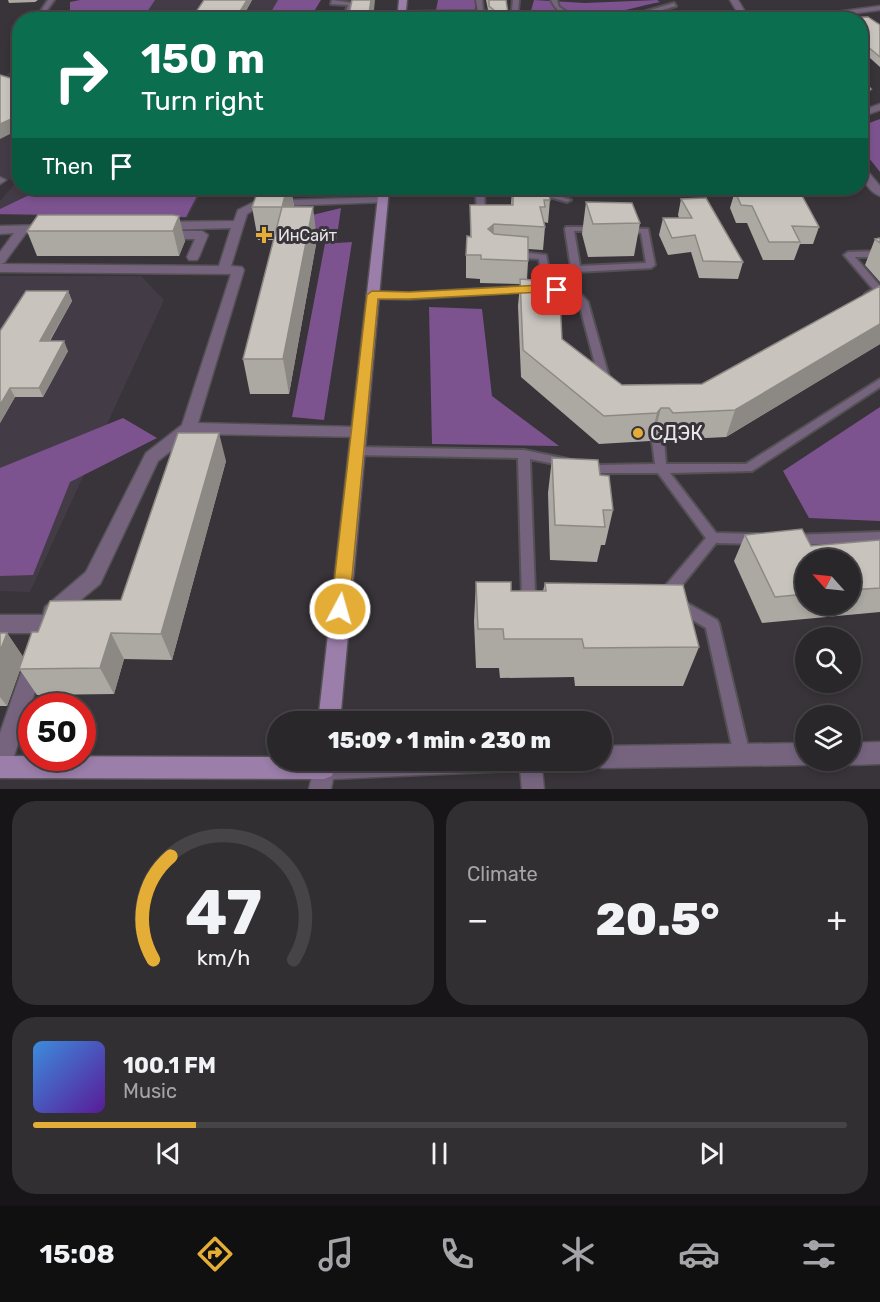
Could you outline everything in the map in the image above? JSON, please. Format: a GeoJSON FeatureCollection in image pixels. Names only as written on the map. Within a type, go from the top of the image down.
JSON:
{"type":"FeatureCollection","features":[{"type":"Feature","properties":{"kind":"main road"},"geometry":{"type":"LineString","coordinates":[[330,711],[383,195]]}},
{"type":"Feature","properties":{"kind":"main road"},"geometry":{"type":"LineString","coordinates":[[0,766],[323,773]]}},
{"type":"Feature","properties":{"kind":"street"},"geometry":{"type":"LineString","coordinates":[[856,12],[880,8]]}},
{"type":"Feature","properties":{"kind":"street"},"geometry":{"type":"LineString","coordinates":[[868,178],[880,193]]}},
{"type":"Feature","properties":{"kind":"street"},"geometry":{"type":"LineString","coordinates":[[224,270],[236,224],[242,212],[258,200],[336,195]]}},
{"type":"Feature","properties":{"kind":"street"},"geometry":{"type":"LineString","coordinates":[[193,256],[202,235],[155,230],[236,224]]}},
{"type":"Feature","properties":{"kind":"street"},"geometry":{"type":"LineString","coordinates":[[0,230],[21,232]]}},
{"type":"Feature","properties":{"kind":"street"},"geometry":{"type":"LineString","coordinates":[[0,234],[56,231]]}},
{"type":"Feature","properties":{"kind":"street"},"geometry":{"type":"LineString","coordinates":[[0,260],[21,232]]}},
{"type":"Feature","properties":{"kind":"street"},"geometry":{"type":"LineString","coordinates":[[0,268],[238,270],[189,428],[152,457],[93,578],[52,613],[0,766]]}},
{"type":"Feature","properties":{"kind":"street"},"geometry":{"type":"LineString","coordinates":[[189,428],[358,434]]}},
{"type":"Feature","properties":{"kind":"street"},"geometry":{"type":"LineString","coordinates":[[0,624],[48,624]]}},
{"type":"Feature","properties":{"kind":"street"},"geometry":{"type":"LineString","coordinates":[[861,754],[880,753]]}},
{"type":"Feature","properties":{"kind":"street"},"geometry":{"type":"LineString","coordinates":[[612,757],[795,754]]}},
{"type":"Feature","properties":{"kind":"street"},"geometry":{"type":"LineString","coordinates":[[323,773],[352,771]]}},
{"type":"Feature","properties":{"kind":"street"},"geometry":{"type":"LineString","coordinates":[[531,771],[533,789]]}},
{"type":"Feature","properties":{"kind":"lane"},"geometry":{"type":"LineString","coordinates":[[334,0],[333,3],[351,4],[348,12]]}},
{"type":"Feature","properties":{"kind":"lane"},"geometry":{"type":"LineString","coordinates":[[478,0],[480,12],[488,12]]}},
{"type":"Feature","properties":{"kind":"lane"},"geometry":{"type":"LineString","coordinates":[[504,11],[515,11],[516,0]]}},
{"type":"Feature","properties":{"kind":"lane"},"geometry":{"type":"LineString","coordinates":[[554,0],[557,8],[564,12]]}},
{"type":"Feature","properties":{"kind":"lane"},"geometry":{"type":"LineString","coordinates":[[649,12],[674,5]]}},
{"type":"Feature","properties":{"kind":"lane"},"geometry":{"type":"LineString","coordinates":[[480,195],[481,223]]}},
{"type":"Feature","properties":{"kind":"lane"},"geometry":{"type":"LineString","coordinates":[[550,195],[567,200]]}},
{"type":"Feature","properties":{"kind":"lane"},"geometry":{"type":"LineString","coordinates":[[544,284],[576,269],[651,265],[645,231],[569,229],[576,269]]}},
{"type":"Feature","properties":{"kind":"lane"},"geometry":{"type":"LineString","coordinates":[[503,253],[543,256],[544,284]]}},
{"type":"Feature","properties":{"kind":"lane"},"geometry":{"type":"LineString","coordinates":[[859,301],[879,290],[848,255],[880,254]]}},
{"type":"Feature","properties":{"kind":"lane"},"geometry":{"type":"LineString","coordinates":[[372,295],[409,296],[544,284],[573,291],[584,302],[604,379],[614,384]]}},
{"type":"Feature","properties":{"kind":"lane"},"geometry":{"type":"LineString","coordinates":[[356,451],[524,454],[600,469],[748,468],[880,382]]}},
{"type":"Feature","properties":{"kind":"lane"},"geometry":{"type":"LineString","coordinates":[[658,441],[661,469],[713,538]]}},
{"type":"Feature","properties":{"kind":"lane"},"geometry":{"type":"LineString","coordinates":[[524,454],[529,599],[552,599]]}},
{"type":"Feature","properties":{"kind":"lane"},"geometry":{"type":"LineString","coordinates":[[742,755],[711,624],[659,596],[713,538],[880,537]]}},
{"type":"Feature","properties":{"kind":"shaded area"},"geometry":{"type":"Polygon","coordinates":[[[96,0],[301,0],[296,12],[85,12],[96,0]]]}},
{"type":"Feature","properties":{"kind":"shaded area"},"geometry":{"type":"Polygon","coordinates":[[[155,0],[147,12],[70,12],[70,2],[155,0]]]}},
{"type":"Feature","properties":{"kind":"shaded area"},"geometry":{"type":"Polygon","coordinates":[[[278,0],[321,0],[314,12],[271,12],[278,0]]]}},
{"type":"Feature","properties":{"kind":"shaded area"},"geometry":{"type":"Polygon","coordinates":[[[438,0],[475,0],[475,12],[436,12],[438,0]]]}},
{"type":"Feature","properties":{"kind":"shaded area"},"geometry":{"type":"Polygon","coordinates":[[[534,0],[585,3],[657,0],[660,2],[614,12],[531,12],[534,0]]]}},
{"type":"Feature","properties":{"kind":"shaded area"},"geometry":{"type":"Polygon","coordinates":[[[12,71],[12,180],[0,179],[0,79],[12,71]]]}},
{"type":"Feature","properties":{"kind":"shaded area"},"geometry":{"type":"Polygon","coordinates":[[[880,119],[880,172],[868,157],[868,123],[880,119]]]}},
{"type":"Feature","properties":{"kind":"shaded area"},"geometry":{"type":"Polygon","coordinates":[[[12,187],[12,195],[200,195],[187,218],[0,215],[0,201],[12,187]]]}},
{"type":"Feature","properties":{"kind":"shaded area"},"geometry":{"type":"Polygon","coordinates":[[[29,195],[197,195],[186,217],[0,214],[0,209],[29,195]]]}},
{"type":"Feature","properties":{"kind":"shaded area"},"geometry":{"type":"Polygon","coordinates":[[[341,208],[336,243],[352,242],[324,420],[292,417],[327,233],[296,219],[341,208]]]}},
{"type":"Feature","properties":{"kind":"shaded area"},"geometry":{"type":"Polygon","coordinates":[[[0,276],[141,276],[164,300],[30,592],[0,591],[0,276]]]}},
{"type":"Feature","properties":{"kind":"shaded area"},"geometry":{"type":"Polygon","coordinates":[[[429,307],[482,309],[492,396],[559,446],[432,444],[429,307]]]}},
{"type":"Feature","properties":{"kind":"shaded area"},"geometry":{"type":"Polygon","coordinates":[[[880,407],[880,521],[809,518],[783,471],[880,407]]]}},
{"type":"Feature","properties":{"kind":"shaded area"},"geometry":{"type":"Polygon","coordinates":[[[123,418],[157,438],[70,482],[33,575],[0,576],[0,468],[123,418]]]}},
{"type":"Feature","properties":{"kind":"building"},"geometry":{"type":"Polygon","coordinates":[[[204,0],[247,0],[240,12],[196,12],[204,0]]]}},
{"type":"Feature","properties":{"kind":"building"},"geometry":{"type":"Polygon","coordinates":[[[352,0],[371,0],[369,12],[350,12],[352,0]]]}},
{"type":"Feature","properties":{"kind":"building"},"geometry":{"type":"Polygon","coordinates":[[[489,0],[506,0],[508,12],[496,12],[489,6],[489,0]]]}},
{"type":"Feature","properties":{"kind":"building"},"geometry":{"type":"Polygon","coordinates":[[[868,17],[880,25],[880,57],[868,47],[868,17]]]}},
{"type":"Feature","properties":{"kind":"building"},"geometry":{"type":"Polygon","coordinates":[[[0,75],[12,79],[12,119],[0,124],[0,75]]]}},
{"type":"Feature","properties":{"kind":"building"},"geometry":{"type":"Polygon","coordinates":[[[256,195],[285,195],[282,207],[252,207],[256,195]]]}},
{"type":"Feature","properties":{"kind":"building"},"geometry":{"type":"Polygon","coordinates":[[[513,195],[549,195],[550,200],[544,200],[545,207],[540,207],[545,227],[494,224],[488,229],[494,234],[528,237],[528,261],[481,259],[481,255],[466,255],[467,236],[471,237],[470,205],[513,205],[513,195]]]}},
{"type":"Feature","properties":{"kind":"building"},"geometry":{"type":"Polygon","coordinates":[[[737,195],[802,195],[819,227],[792,226],[800,242],[769,242],[752,206],[741,205],[737,195]]]}},
{"type":"Feature","properties":{"kind":"building"},"geometry":{"type":"Polygon","coordinates":[[[706,198],[743,262],[703,261],[695,235],[672,238],[663,218],[692,218],[681,199],[706,198]]]}},
{"type":"Feature","properties":{"kind":"building"},"geometry":{"type":"Polygon","coordinates":[[[586,202],[632,203],[640,223],[593,224],[586,202]]]}},
{"type":"Feature","properties":{"kind":"building"},"geometry":{"type":"Polygon","coordinates":[[[282,207],[313,207],[283,359],[243,359],[282,207]]]}},
{"type":"Feature","properties":{"kind":"building"},"geometry":{"type":"Polygon","coordinates":[[[38,215],[179,216],[173,231],[27,231],[38,215]]]}},
{"type":"Feature","properties":{"kind":"building"},"geometry":{"type":"Polygon","coordinates":[[[520,279],[559,282],[562,339],[622,385],[702,384],[880,286],[880,324],[735,410],[673,413],[669,408],[661,408],[657,413],[604,416],[523,350],[520,279]]]}},
{"type":"Feature","properties":{"kind":"building"},"geometry":{"type":"Polygon","coordinates":[[[26,291],[68,291],[40,341],[64,341],[39,388],[10,388],[0,405],[0,331],[26,291]]]}},
{"type":"Feature","properties":{"kind":"building"},"geometry":{"type":"Polygon","coordinates":[[[178,433],[219,433],[161,634],[111,633],[100,668],[19,669],[32,632],[38,632],[50,601],[121,600],[178,433]]]}},
{"type":"Feature","properties":{"kind":"building"},"geometry":{"type":"Polygon","coordinates":[[[552,458],[598,460],[600,475],[609,476],[613,510],[603,510],[605,527],[555,525],[552,458]]]}},
{"type":"Feature","properties":{"kind":"building"},"geometry":{"type":"Polygon","coordinates":[[[802,529],[811,546],[880,540],[880,588],[861,589],[861,549],[795,549],[795,595],[775,597],[745,535],[802,529]]]}},
{"type":"Feature","properties":{"kind":"building"},"geometry":{"type":"Polygon","coordinates":[[[476,582],[511,582],[511,591],[546,591],[545,583],[683,585],[699,647],[584,648],[582,639],[504,639],[503,629],[478,629],[476,582]]]}},
{"type":"Feature","properties":{"kind":"building"},"geometry":{"type":"Polygon","coordinates":[[[0,633],[7,633],[0,651],[0,633]]]}},
{"type":"Feature","properties":{"kind":"place","name":"ИнСайт"},"geometry":{"type":"Point","coordinates":[264,235]}},
{"type":"Feature","properties":{"kind":"place","name":"СДЭК"},"geometry":{"type":"Point","coordinates":[638,433]}},
{"type":"Feature","properties":{"kind":"route"},"geometry":{"type":"LineString","coordinates":[[340,609],[372,295],[409,296],[542,288],[557,290]]}}]}
